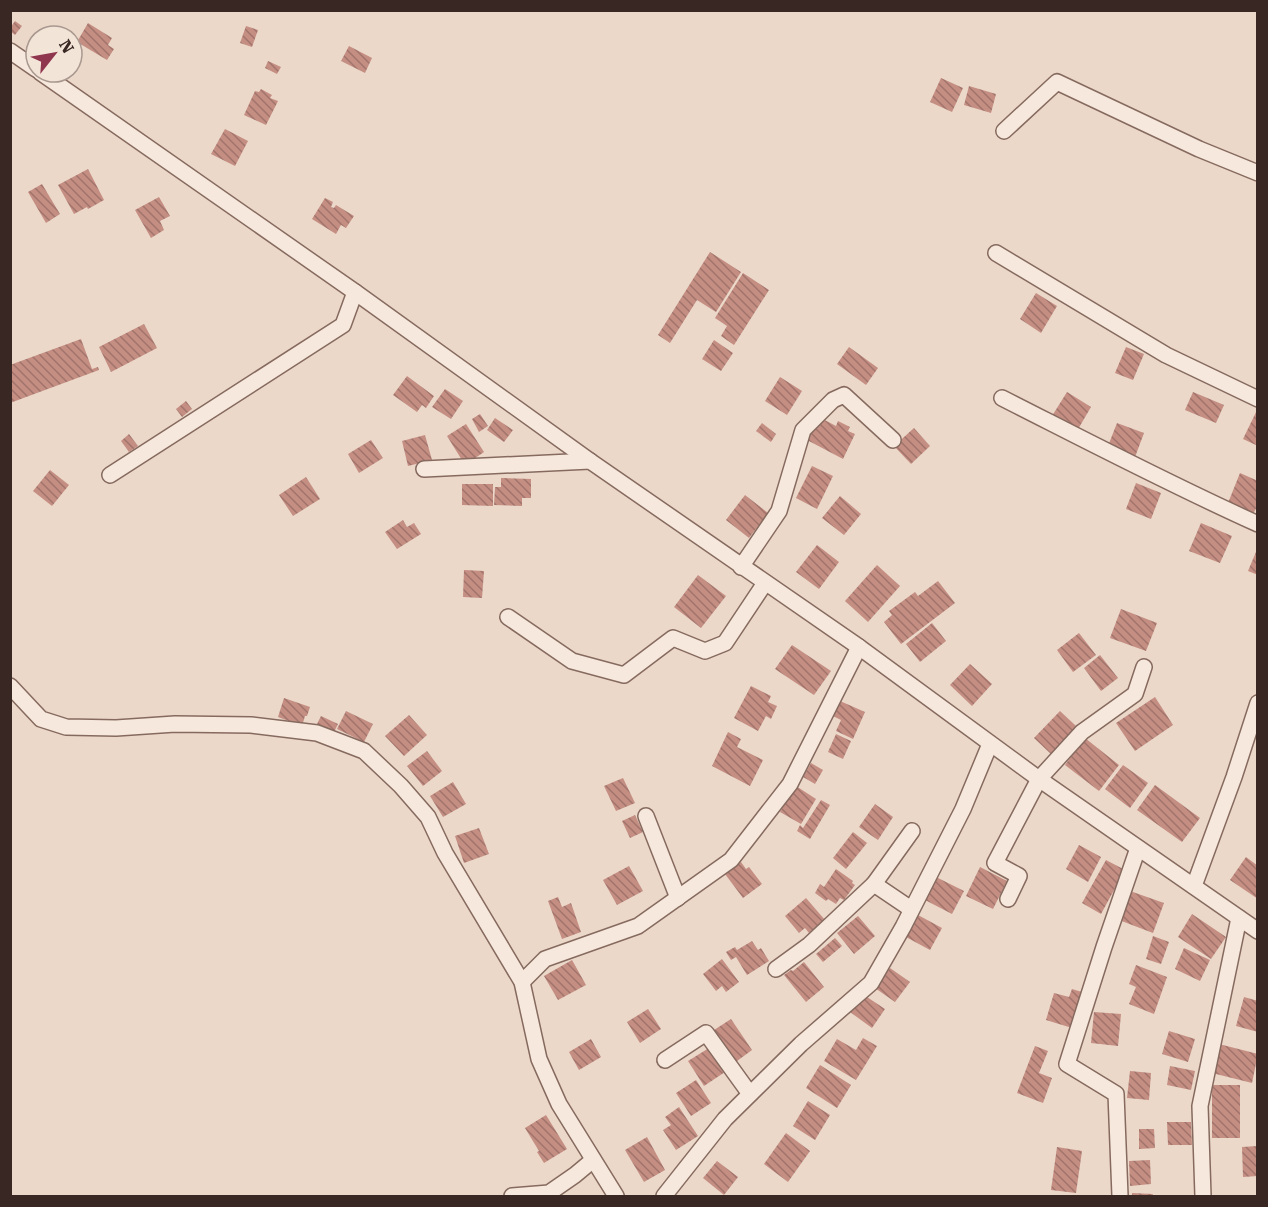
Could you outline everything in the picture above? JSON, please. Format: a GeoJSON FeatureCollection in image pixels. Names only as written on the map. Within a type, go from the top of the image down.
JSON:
{"type":"FeatureCollection","features":[{"type":"Feature","properties":{"kind":"street"},"geometry":{"type":"LineString","coordinates":[[10,51],[24,61]]}},
{"type":"Feature","properties":{"kind":"street"},"geometry":{"type":"LineString","coordinates":[[1004,131],[1057,82],[1199,149],[1257,173]]}},
{"type":"Feature","properties":{"kind":"street"},"geometry":{"type":"LineString","coordinates":[[57,84],[355,292],[590,461],[859,647],[990,744],[1257,931]]}},
{"type":"Feature","properties":{"kind":"street"},"geometry":{"type":"LineString","coordinates":[[996,254],[1166,355],[1257,399]]}},
{"type":"Feature","properties":{"kind":"street"},"geometry":{"type":"LineString","coordinates":[[110,475],[343,326],[355,292]]}},
{"type":"Feature","properties":{"kind":"street"},"geometry":{"type":"LineString","coordinates":[[741,567],[779,511],[803,430],[833,400],[844,395],[893,440]]}},
{"type":"Feature","properties":{"kind":"street"},"geometry":{"type":"LineString","coordinates":[[1002,398],[1206,501],[1257,524]]}},
{"type":"Feature","properties":{"kind":"street"},"geometry":{"type":"LineString","coordinates":[[424,469],[590,461]]}},
{"type":"Feature","properties":{"kind":"street"},"geometry":{"type":"LineString","coordinates":[[508,617],[573,661],[624,675],[673,638],[705,651],[725,643],[765,583]]}},
{"type":"Feature","properties":{"kind":"street"},"geometry":{"type":"LineString","coordinates":[[522,982],[544,959],[638,927],[731,860],[790,784],[859,647]]}},
{"type":"Feature","properties":{"kind":"street"},"geometry":{"type":"LineString","coordinates":[[1008,899],[1018,876],[995,863],[1038,778],[1082,732],[1135,694],[1144,667]]}},
{"type":"Feature","properties":{"kind":"street"},"geometry":{"type":"LineString","coordinates":[[10,686],[41,719],[66,726],[117,728],[175,724],[251,725],[317,733],[364,751],[401,786],[428,817],[445,853],[522,982],[539,1059],[559,1104],[616,1197]]}},
{"type":"Feature","properties":{"kind":"street"},"geometry":{"type":"LineString","coordinates":[[1194,886],[1234,777],[1257,703]]}},
{"type":"Feature","properties":{"kind":"street"},"geometry":{"type":"LineString","coordinates":[[664,1197],[725,1119],[801,1044],[871,983],[903,927],[963,809],[990,744]]}},
{"type":"Feature","properties":{"kind":"street"},"geometry":{"type":"LineString","coordinates":[[646,816],[678,898]]}},
{"type":"Feature","properties":{"kind":"street"},"geometry":{"type":"LineString","coordinates":[[776,969],[809,945],[874,885],[912,831]]}},
{"type":"Feature","properties":{"kind":"street"},"geometry":{"type":"LineString","coordinates":[[1120,1197],[1116,1094],[1067,1064],[1138,848]]}},
{"type":"Feature","properties":{"kind":"street"},"geometry":{"type":"LineString","coordinates":[[874,885],[911,909]]}},
{"type":"Feature","properties":{"kind":"street"},"geometry":{"type":"LineString","coordinates":[[1203,1197],[1200,1106],[1239,918]]}},
{"type":"Feature","properties":{"kind":"street"},"geometry":{"type":"LineString","coordinates":[[665,1060],[706,1033],[750,1094]]}},
{"type":"Feature","properties":{"kind":"street"},"geometry":{"type":"LineString","coordinates":[[518,1196],[548,1195],[593,1160]]}},
{"type":"Feature","properties":{"kind":"building"},"geometry":{"type":"Polygon","coordinates":[[[15,21],[22,26],[15,35],[10,28],[15,21]]]}},
{"type":"Feature","properties":{"kind":"building"},"geometry":{"type":"Polygon","coordinates":[[[88,23],[112,38],[108,45],[114,49],[107,60],[84,46],[84,30],[88,23]]]}},
{"type":"Feature","properties":{"kind":"building"},"geometry":{"type":"Polygon","coordinates":[[[246,26],[258,30],[252,47],[240,43],[246,26]]]}},
{"type":"Feature","properties":{"kind":"building"},"geometry":{"type":"Polygon","coordinates":[[[349,46],[372,58],[365,73],[341,61],[349,46]]]}},
{"type":"Feature","properties":{"kind":"building"},"geometry":{"type":"Polygon","coordinates":[[[268,61],[281,67],[277,74],[265,68],[268,61]]]}},
{"type":"Feature","properties":{"kind":"building"},"geometry":{"type":"Polygon","coordinates":[[[941,78],[963,88],[952,112],[930,102],[941,78]]]}},
{"type":"Feature","properties":{"kind":"building"},"geometry":{"type":"Polygon","coordinates":[[[969,86],[996,94],[991,113],[964,105],[969,86]]]}},
{"type":"Feature","properties":{"kind":"building"},"geometry":{"type":"Polygon","coordinates":[[[261,89],[272,95],[270,98],[278,101],[266,125],[244,115],[255,91],[259,92],[261,89]]]}},
{"type":"Feature","properties":{"kind":"building"},"geometry":{"type":"Polygon","coordinates":[[[225,129],[248,141],[235,166],[211,154],[225,129]]]}},
{"type":"Feature","properties":{"kind":"building"},"geometry":{"type":"Polygon","coordinates":[[[88,169],[104,200],[74,214],[58,185],[88,169]]]}},
{"type":"Feature","properties":{"kind":"building"},"geometry":{"type":"Polygon","coordinates":[[[42,184],[60,214],[46,223],[28,192],[42,184]]]}},
{"type":"Feature","properties":{"kind":"building"},"geometry":{"type":"Polygon","coordinates":[[[159,197],[170,216],[160,221],[164,230],[151,238],[135,210],[159,197]]]}},
{"type":"Feature","properties":{"kind":"building"},"geometry":{"type":"Polygon","coordinates":[[[325,198],[333,202],[331,207],[334,208],[336,205],[354,216],[346,228],[341,225],[336,234],[312,219],[325,198]]]}},
{"type":"Feature","properties":{"kind":"building"},"geometry":{"type":"Polygon","coordinates":[[[710,252],[741,272],[716,312],[697,300],[670,343],[658,335],[710,252]]]}},
{"type":"Feature","properties":{"kind":"building"},"geometry":{"type":"Polygon","coordinates":[[[743,273],[769,290],[734,345],[721,336],[727,326],[715,318],[743,273]]]}},
{"type":"Feature","properties":{"kind":"building"},"geometry":{"type":"Polygon","coordinates":[[[1036,293],[1057,306],[1041,333],[1020,319],[1036,293]]]}},
{"type":"Feature","properties":{"kind":"building"},"geometry":{"type":"Polygon","coordinates":[[[144,324],[157,348],[111,372],[99,347],[144,324]]]}},
{"type":"Feature","properties":{"kind":"building"},"geometry":{"type":"Polygon","coordinates":[[[81,339],[92,369],[98,367],[99,370],[10,403],[10,365],[81,339]]]}},
{"type":"Feature","properties":{"kind":"building"},"geometry":{"type":"Polygon","coordinates":[[[714,340],[733,353],[721,371],[702,359],[714,340]]]}},
{"type":"Feature","properties":{"kind":"building"},"geometry":{"type":"Polygon","coordinates":[[[849,347],[878,368],[866,385],[837,364],[849,347]]]}},
{"type":"Feature","properties":{"kind":"building"},"geometry":{"type":"Polygon","coordinates":[[[1126,347],[1144,354],[1133,380],[1115,373],[1126,347]]]}},
{"type":"Feature","properties":{"kind":"building"},"geometry":{"type":"Polygon","coordinates":[[[407,376],[434,396],[426,408],[422,405],[417,412],[393,395],[407,376]]]}},
{"type":"Feature","properties":{"kind":"building"},"geometry":{"type":"Polygon","coordinates":[[[780,377],[802,391],[787,415],[765,401],[780,377]]]}},
{"type":"Feature","properties":{"kind":"building"},"geometry":{"type":"Polygon","coordinates":[[[445,389],[463,401],[451,419],[432,407],[445,389]]]}},
{"type":"Feature","properties":{"kind":"building"},"geometry":{"type":"Polygon","coordinates":[[[1067,392],[1091,407],[1077,431],[1052,416],[1067,392]]]}},
{"type":"Feature","properties":{"kind":"building"},"geometry":{"type":"Polygon","coordinates":[[[1193,392],[1224,405],[1216,423],[1185,410],[1193,392]]]}},
{"type":"Feature","properties":{"kind":"building"},"geometry":{"type":"Polygon","coordinates":[[[186,401],[192,409],[182,417],[176,409],[186,401]]]}},
{"type":"Feature","properties":{"kind":"building"},"geometry":{"type":"Polygon","coordinates":[[[1258,408],[1258,446],[1243,439],[1258,408]]]}},
{"type":"Feature","properties":{"kind":"building"},"geometry":{"type":"Polygon","coordinates":[[[480,414],[488,426],[479,432],[472,419],[480,414]]]}},
{"type":"Feature","properties":{"kind":"building"},"geometry":{"type":"Polygon","coordinates":[[[819,417],[836,426],[838,421],[850,427],[848,431],[855,434],[843,459],[807,440],[819,417]]]}},
{"type":"Feature","properties":{"kind":"building"},"geometry":{"type":"Polygon","coordinates":[[[495,418],[513,430],[504,442],[487,430],[495,418]]]}},
{"type":"Feature","properties":{"kind":"building"},"geometry":{"type":"Polygon","coordinates":[[[762,423],[776,434],[771,442],[756,431],[762,423]]]}},
{"type":"Feature","properties":{"kind":"building"},"geometry":{"type":"Polygon","coordinates":[[[1117,423],[1144,433],[1135,457],[1108,446],[1117,423]]]}},
{"type":"Feature","properties":{"kind":"building"},"geometry":{"type":"Polygon","coordinates":[[[466,424],[484,452],[465,465],[447,436],[466,424]]]}},
{"type":"Feature","properties":{"kind":"building"},"geometry":{"type":"Polygon","coordinates":[[[914,428],[930,446],[911,464],[894,446],[914,428]]]}},
{"type":"Feature","properties":{"kind":"building"},"geometry":{"type":"Polygon","coordinates":[[[129,434],[138,446],[129,452],[121,441],[129,434]]]}},
{"type":"Feature","properties":{"kind":"building"},"geometry":{"type":"Polygon","coordinates":[[[425,435],[432,460],[408,466],[402,441],[425,435]]]}},
{"type":"Feature","properties":{"kind":"building"},"geometry":{"type":"Polygon","coordinates":[[[371,440],[383,458],[359,473],[348,454],[371,440]]]}},
{"type":"Feature","properties":{"kind":"building"},"geometry":{"type":"Polygon","coordinates":[[[812,466],[833,476],[817,509],[796,498],[812,466]]]}},
{"type":"Feature","properties":{"kind":"building"},"geometry":{"type":"Polygon","coordinates":[[[50,470],[69,485],[52,506],[33,491],[50,470]]]}},
{"type":"Feature","properties":{"kind":"building"},"geometry":{"type":"Polygon","coordinates":[[[1240,473],[1258,481],[1258,505],[1253,514],[1228,503],[1240,473]]]}},
{"type":"Feature","properties":{"kind":"building"},"geometry":{"type":"Polygon","coordinates":[[[306,477],[320,499],[293,516],[279,495],[306,477]]]}},
{"type":"Feature","properties":{"kind":"building"},"geometry":{"type":"Polygon","coordinates":[[[501,478],[531,479],[531,498],[522,498],[522,506],[494,505],[495,487],[501,487],[501,478]]]}},
{"type":"Feature","properties":{"kind":"building"},"geometry":{"type":"Polygon","coordinates":[[[1136,483],[1161,493],[1151,519],[1126,509],[1136,483]]]}},
{"type":"Feature","properties":{"kind":"building"},"geometry":{"type":"Polygon","coordinates":[[[462,484],[493,484],[493,506],[462,505],[462,484]]]}},
{"type":"Feature","properties":{"kind":"building"},"geometry":{"type":"Polygon","coordinates":[[[745,495],[768,513],[749,538],[726,520],[745,495]]]}},
{"type":"Feature","properties":{"kind":"building"},"geometry":{"type":"Polygon","coordinates":[[[840,496],[861,514],[844,535],[822,518],[840,496]]]}},
{"type":"Feature","properties":{"kind":"building"},"geometry":{"type":"Polygon","coordinates":[[[403,520],[407,527],[414,523],[421,534],[397,549],[385,532],[403,520]]]}},
{"type":"Feature","properties":{"kind":"building"},"geometry":{"type":"Polygon","coordinates":[[[1201,523],[1232,536],[1220,563],[1189,551],[1201,523]]]}},
{"type":"Feature","properties":{"kind":"building"},"geometry":{"type":"Polygon","coordinates":[[[817,545],[839,562],[819,589],[796,572],[817,545]]]}},
{"type":"Feature","properties":{"kind":"building"},"geometry":{"type":"Polygon","coordinates":[[[1258,547],[1258,575],[1248,571],[1258,547]]]}},
{"type":"Feature","properties":{"kind":"building"},"geometry":{"type":"Polygon","coordinates":[[[877,565],[900,586],[868,622],[845,601],[877,565]]]}},
{"type":"Feature","properties":{"kind":"building"},"geometry":{"type":"Polygon","coordinates":[[[464,570],[484,571],[482,598],[463,597],[464,570]]]}},
{"type":"Feature","properties":{"kind":"building"},"geometry":{"type":"Polygon","coordinates":[[[698,575],[726,596],[701,628],[674,607],[698,575]]]}},
{"type":"Feature","properties":{"kind":"building"},"geometry":{"type":"Polygon","coordinates":[[[938,581],[955,603],[901,644],[884,622],[892,615],[889,611],[915,592],[918,596],[938,581]]]}},
{"type":"Feature","properties":{"kind":"building"},"geometry":{"type":"Polygon","coordinates":[[[1121,609],[1157,623],[1146,651],[1110,638],[1121,609]]]}},
{"type":"Feature","properties":{"kind":"building"},"geometry":{"type":"Polygon","coordinates":[[[932,623],[946,641],[920,662],[906,644],[932,623]]]}},
{"type":"Feature","properties":{"kind":"building"},"geometry":{"type":"Polygon","coordinates":[[[1079,633],[1096,655],[1073,672],[1057,650],[1079,633]]]}},
{"type":"Feature","properties":{"kind":"building"},"geometry":{"type":"Polygon","coordinates":[[[792,645],[831,671],[814,695],[775,669],[792,645]]]}},
{"type":"Feature","properties":{"kind":"building"},"geometry":{"type":"Polygon","coordinates":[[[1100,655],[1118,678],[1101,691],[1084,668],[1100,655]]]}},
{"type":"Feature","properties":{"kind":"building"},"geometry":{"type":"Polygon","coordinates":[[[970,664],[992,684],[972,706],[950,685],[970,664]]]}},
{"type":"Feature","properties":{"kind":"building"},"geometry":{"type":"Polygon","coordinates":[[[751,686],[771,696],[768,702],[777,706],[771,719],[766,716],[758,731],[734,718],[751,686]]]}},
{"type":"Feature","properties":{"kind":"building"},"geometry":{"type":"Polygon","coordinates":[[[1155,697],[1173,725],[1135,751],[1116,723],[1155,697]]]}},
{"type":"Feature","properties":{"kind":"building"},"geometry":{"type":"Polygon","coordinates":[[[284,698],[310,707],[302,726],[278,717],[284,698]]]}},
{"type":"Feature","properties":{"kind":"building"},"geometry":{"type":"Polygon","coordinates":[[[840,701],[865,712],[853,739],[836,731],[841,720],[833,716],[840,701]]]}},
{"type":"Feature","properties":{"kind":"building"},"geometry":{"type":"Polygon","coordinates":[[[346,711],[373,724],[364,742],[337,729],[346,711]]]}},
{"type":"Feature","properties":{"kind":"building"},"geometry":{"type":"Polygon","coordinates":[[[1060,711],[1077,727],[1052,755],[1034,738],[1060,711]]]}},
{"type":"Feature","properties":{"kind":"building"},"geometry":{"type":"Polygon","coordinates":[[[409,715],[427,735],[404,756],[385,736],[409,715]]]}},
{"type":"Feature","properties":{"kind":"building"},"geometry":{"type":"Polygon","coordinates":[[[321,716],[338,724],[332,736],[315,728],[321,716]]]}},
{"type":"Feature","properties":{"kind":"building"},"geometry":{"type":"Polygon","coordinates":[[[728,732],[741,739],[737,747],[763,760],[750,786],[712,766],[728,732]]]}},
{"type":"Feature","properties":{"kind":"building"},"geometry":{"type":"Polygon","coordinates":[[[836,734],[851,741],[843,759],[828,752],[836,734]]]}},
{"type":"Feature","properties":{"kind":"building"},"geometry":{"type":"Polygon","coordinates":[[[1085,738],[1119,765],[1099,791],[1065,765],[1085,738]]]}},
{"type":"Feature","properties":{"kind":"building"},"geometry":{"type":"Polygon","coordinates":[[[427,751],[442,771],[423,786],[407,766],[427,751]]]}},
{"type":"Feature","properties":{"kind":"building"},"geometry":{"type":"Polygon","coordinates":[[[811,763],[823,770],[815,784],[803,777],[811,763]]]}},
{"type":"Feature","properties":{"kind":"building"},"geometry":{"type":"Polygon","coordinates":[[[1123,765],[1148,783],[1130,808],[1105,789],[1123,765]]]}},
{"type":"Feature","properties":{"kind":"building"},"geometry":{"type":"Polygon","coordinates":[[[623,778],[635,803],[616,811],[604,786],[623,778]]]}},
{"type":"Feature","properties":{"kind":"building"},"geometry":{"type":"Polygon","coordinates":[[[453,782],[466,804],[443,817],[430,796],[453,782]]]}},
{"type":"Feature","properties":{"kind":"building"},"geometry":{"type":"Polygon","coordinates":[[[1155,785],[1200,818],[1182,842],[1137,810],[1155,785]]]}},
{"type":"Feature","properties":{"kind":"building"},"geometry":{"type":"Polygon","coordinates":[[[796,786],[816,799],[801,824],[780,812],[796,786]]]}},
{"type":"Feature","properties":{"kind":"building"},"geometry":{"type":"Polygon","coordinates":[[[821,800],[830,805],[810,839],[797,831],[800,825],[803,828],[821,800]]]}},
{"type":"Feature","properties":{"kind":"building"},"geometry":{"type":"Polygon","coordinates":[[[875,804],[893,817],[878,840],[859,827],[875,804]]]}},
{"type":"Feature","properties":{"kind":"building"},"geometry":{"type":"Polygon","coordinates":[[[635,815],[643,832],[630,838],[622,821],[635,815]]]}},
{"type":"Feature","properties":{"kind":"building"},"geometry":{"type":"Polygon","coordinates":[[[479,828],[489,854],[464,863],[455,836],[479,828]]]}},
{"type":"Feature","properties":{"kind":"building"},"geometry":{"type":"Polygon","coordinates":[[[853,832],[867,843],[846,869],[833,858],[853,832]]]}},
{"type":"Feature","properties":{"kind":"building"},"geometry":{"type":"Polygon","coordinates":[[[1079,845],[1101,857],[1088,882],[1066,869],[1079,845]]]}},
{"type":"Feature","properties":{"kind":"building"},"geometry":{"type":"Polygon","coordinates":[[[1246,857],[1258,866],[1258,899],[1230,880],[1246,857]]]}},
{"type":"Feature","properties":{"kind":"building"},"geometry":{"type":"Polygon","coordinates":[[[1106,860],[1125,870],[1101,914],[1082,903],[1106,860]]]}},
{"type":"Feature","properties":{"kind":"building"},"geometry":{"type":"Polygon","coordinates":[[[741,862],[746,869],[749,867],[762,884],[743,898],[725,874],[741,862]]]}},
{"type":"Feature","properties":{"kind":"building"},"geometry":{"type":"Polygon","coordinates":[[[629,866],[643,891],[617,905],[603,880],[629,866]]]}},
{"type":"Feature","properties":{"kind":"building"},"geometry":{"type":"Polygon","coordinates":[[[980,867],[1007,881],[993,909],[966,896],[980,867]]]}},
{"type":"Feature","properties":{"kind":"building"},"geometry":{"type":"Polygon","coordinates":[[[836,869],[855,885],[844,900],[840,898],[836,904],[828,899],[826,901],[815,893],[820,884],[824,887],[836,869]]]}},
{"type":"Feature","properties":{"kind":"building"},"geometry":{"type":"Polygon","coordinates":[[[936,877],[964,891],[952,914],[925,900],[936,877]]]}},
{"type":"Feature","properties":{"kind":"building"},"geometry":{"type":"Polygon","coordinates":[[[1130,891],[1164,903],[1153,933],[1119,920],[1130,891]]]}},
{"type":"Feature","properties":{"kind":"building"},"geometry":{"type":"Polygon","coordinates":[[[558,897],[562,907],[571,903],[581,932],[562,939],[548,901],[558,897]]]}},
{"type":"Feature","properties":{"kind":"building"},"geometry":{"type":"Polygon","coordinates":[[[806,898],[825,920],[809,933],[805,928],[799,933],[785,916],[806,898]]]}},
{"type":"Feature","properties":{"kind":"building"},"geometry":{"type":"Polygon","coordinates":[[[1192,914],[1226,937],[1211,959],[1178,937],[1192,914]]]}},
{"type":"Feature","properties":{"kind":"building"},"geometry":{"type":"Polygon","coordinates":[[[918,915],[942,928],[930,950],[906,937],[918,915]]]}},
{"type":"Feature","properties":{"kind":"building"},"geometry":{"type":"Polygon","coordinates":[[[858,916],[875,936],[854,954],[837,933],[858,916]]]}},
{"type":"Feature","properties":{"kind":"building"},"geometry":{"type":"Polygon","coordinates":[[[1153,936],[1169,942],[1161,964],[1146,959],[1153,936]]]}},
{"type":"Feature","properties":{"kind":"building"},"geometry":{"type":"Polygon","coordinates":[[[835,938],[842,946],[823,962],[816,954],[835,938]]]}},
{"type":"Feature","properties":{"kind":"building"},"geometry":{"type":"Polygon","coordinates":[[[752,941],[758,950],[761,948],[769,961],[747,975],[736,957],[731,960],[726,952],[735,947],[737,950],[752,941]]]}},
{"type":"Feature","properties":{"kind":"building"},"geometry":{"type":"Polygon","coordinates":[[[1184,948],[1210,960],[1200,981],[1175,969],[1184,948]]]}},
{"type":"Feature","properties":{"kind":"building"},"geometry":{"type":"Polygon","coordinates":[[[722,959],[739,982],[726,992],[722,986],[716,991],[703,974],[722,959]]]}},
{"type":"Feature","properties":{"kind":"building"},"geometry":{"type":"Polygon","coordinates":[[[572,960],[586,985],[558,1000],[544,976],[572,960]]]}},
{"type":"Feature","properties":{"kind":"building"},"geometry":{"type":"Polygon","coordinates":[[[804,962],[824,987],[806,1002],[784,975],[804,962]]]}},
{"type":"Feature","properties":{"kind":"building"},"geometry":{"type":"Polygon","coordinates":[[[1136,965],[1167,977],[1154,1014],[1129,1004],[1136,987],[1129,984],[1136,965]]]}},
{"type":"Feature","properties":{"kind":"building"},"geometry":{"type":"Polygon","coordinates":[[[890,968],[910,982],[895,1002],[875,988],[890,968]]]}},
{"type":"Feature","properties":{"kind":"building"},"geometry":{"type":"Polygon","coordinates":[[[1072,989],[1082,992],[1072,1028],[1046,1020],[1054,993],[1069,997],[1072,989]]]}},
{"type":"Feature","properties":{"kind":"building"},"geometry":{"type":"Polygon","coordinates":[[[864,995],[885,1009],[872,1028],[850,1012],[855,1004],[858,1006],[864,995]]]}},
{"type":"Feature","properties":{"kind":"building"},"geometry":{"type":"Polygon","coordinates":[[[1244,997],[1258,1001],[1258,1032],[1236,1026],[1244,997]]]}},
{"type":"Feature","properties":{"kind":"building"},"geometry":{"type":"Polygon","coordinates":[[[648,1009],[661,1029],[640,1043],[627,1022],[648,1009]]]}},
{"type":"Feature","properties":{"kind":"building"},"geometry":{"type":"Polygon","coordinates":[[[1094,1012],[1121,1014],[1118,1046],[1091,1043],[1094,1012]]]}},
{"type":"Feature","properties":{"kind":"building"},"geometry":{"type":"Polygon","coordinates":[[[731,1019],[752,1050],[733,1064],[711,1032],[731,1019]]]}},
{"type":"Feature","properties":{"kind":"building"},"geometry":{"type":"Polygon","coordinates":[[[1169,1031],[1195,1039],[1188,1062],[1162,1054],[1169,1031]]]}},
{"type":"Feature","properties":{"kind":"building"},"geometry":{"type":"Polygon","coordinates":[[[863,1038],[877,1046],[856,1080],[824,1061],[837,1039],[856,1050],[863,1038]]]}},
{"type":"Feature","properties":{"kind":"building"},"geometry":{"type":"Polygon","coordinates":[[[591,1039],[601,1057],[579,1070],[569,1052],[591,1039]]]}},
{"type":"Feature","properties":{"kind":"building"},"geometry":{"type":"Polygon","coordinates":[[[1219,1044],[1258,1054],[1252,1083],[1212,1073],[1219,1044]]]}},
{"type":"Feature","properties":{"kind":"building"},"geometry":{"type":"Polygon","coordinates":[[[1035,1046],[1048,1051],[1039,1073],[1052,1078],[1043,1103],[1017,1093],[1035,1046]]]}},
{"type":"Feature","properties":{"kind":"building"},"geometry":{"type":"Polygon","coordinates":[[[709,1048],[725,1072],[704,1086],[688,1061],[709,1048]]]}},
{"type":"Feature","properties":{"kind":"building"},"geometry":{"type":"Polygon","coordinates":[[[820,1065],[851,1085],[837,1108],[806,1088],[820,1065]]]}},
{"type":"Feature","properties":{"kind":"building"},"geometry":{"type":"Polygon","coordinates":[[[1170,1066],[1195,1071],[1191,1090],[1167,1085],[1170,1066]]]}},
{"type":"Feature","properties":{"kind":"building"},"geometry":{"type":"Polygon","coordinates":[[[1130,1071],[1151,1073],[1149,1100],[1127,1098],[1130,1071]]]}},
{"type":"Feature","properties":{"kind":"building"},"geometry":{"type":"Polygon","coordinates":[[[696,1080],[711,1103],[691,1116],[676,1093],[696,1080]]]}},
{"type":"Feature","properties":{"kind":"building"},"geometry":{"type":"Polygon","coordinates":[[[1212,1085],[1240,1085],[1240,1138],[1212,1138],[1212,1085]]]}},
{"type":"Feature","properties":{"kind":"building"},"geometry":{"type":"Polygon","coordinates":[[[808,1101],[830,1115],[815,1140],[793,1126],[808,1101]]]}},
{"type":"Feature","properties":{"kind":"building"},"geometry":{"type":"Polygon","coordinates":[[[679,1107],[698,1136],[676,1150],[663,1130],[671,1125],[665,1117],[679,1107]]]}},
{"type":"Feature","properties":{"kind":"building"},"geometry":{"type":"Polygon","coordinates":[[[546,1115],[567,1149],[544,1163],[525,1128],[546,1115]]]}},
{"type":"Feature","properties":{"kind":"building"},"geometry":{"type":"Polygon","coordinates":[[[1167,1122],[1191,1122],[1192,1145],[1168,1145],[1167,1122]]]}},
{"type":"Feature","properties":{"kind":"building"},"geometry":{"type":"Polygon","coordinates":[[[1139,1129],[1154,1129],[1155,1148],[1139,1149],[1139,1129]]]}},
{"type":"Feature","properties":{"kind":"building"},"geometry":{"type":"Polygon","coordinates":[[[786,1133],[810,1151],[788,1182],[764,1164],[786,1133]]]}},
{"type":"Feature","properties":{"kind":"building"},"geometry":{"type":"Polygon","coordinates":[[[647,1137],[665,1170],[644,1182],[625,1150],[647,1137]]]}},
{"type":"Feature","properties":{"kind":"building"},"geometry":{"type":"Polygon","coordinates":[[[1257,1146],[1258,1176],[1243,1177],[1242,1147],[1257,1146]]]}},
{"type":"Feature","properties":{"kind":"building"},"geometry":{"type":"Polygon","coordinates":[[[1057,1147],[1082,1151],[1076,1193],[1051,1190],[1057,1147]]]}},
{"type":"Feature","properties":{"kind":"building"},"geometry":{"type":"Polygon","coordinates":[[[1150,1160],[1151,1184],[1130,1186],[1129,1161],[1150,1160]]]}},
{"type":"Feature","properties":{"kind":"building"},"geometry":{"type":"Polygon","coordinates":[[[717,1161],[738,1177],[724,1195],[703,1178],[717,1161]]]}},
{"type":"Feature","properties":{"kind":"building"},"geometry":{"type":"Polygon","coordinates":[[[1132,1193],[1153,1194],[1152,1196],[1132,1196],[1132,1193]]]}}]}
